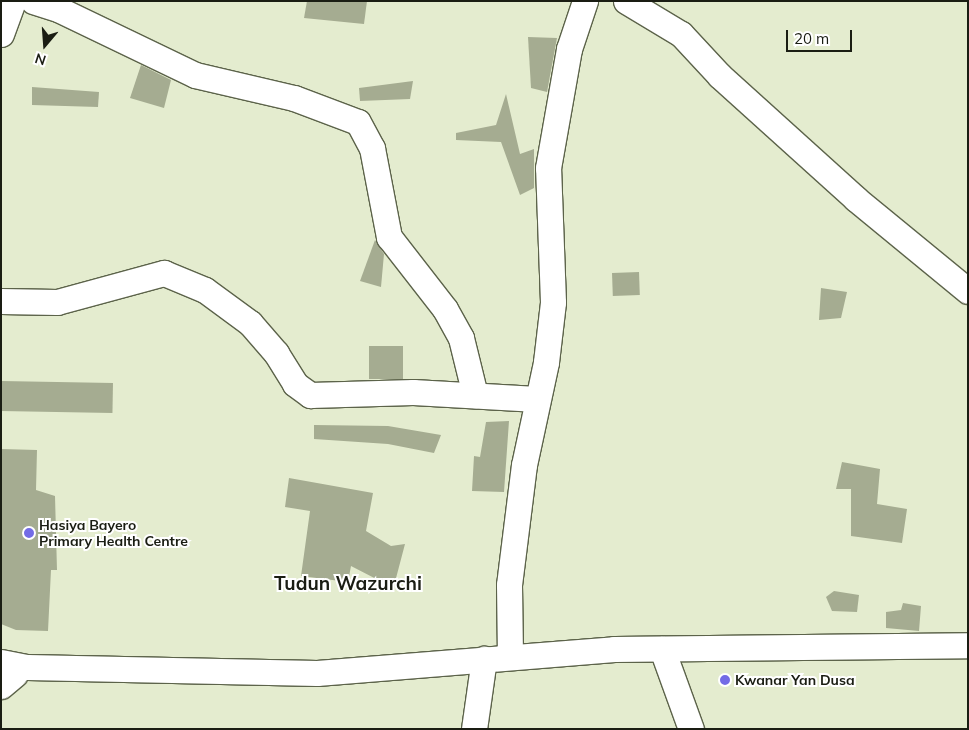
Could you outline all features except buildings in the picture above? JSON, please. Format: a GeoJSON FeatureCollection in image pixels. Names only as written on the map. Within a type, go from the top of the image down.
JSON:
{"type":"FeatureCollection","features":[{"type":"Feature","properties":{"kind":"street"},"geometry":{"type":"LineString","coordinates":[[1,34],[13,1]]}},
{"type":"Feature","properties":{"kind":"street"},"geometry":{"type":"LineString","coordinates":[[33,1],[60,10],[195,75],[285,96],[358,122],[372,148],[389,237],[445,309],[461,338],[475,395]]}},
{"type":"Feature","properties":{"kind":"street"},"geometry":{"type":"LineString","coordinates":[[510,656],[510,585],[553,302],[548,168],[569,49],[585,1]]}},
{"type":"Feature","properties":{"kind":"street"},"geometry":{"type":"LineString","coordinates":[[626,1],[680,34],[720,76],[856,199],[968,291]]}},
{"type":"Feature","properties":{"kind":"street"},"geometry":{"type":"LineString","coordinates":[[1,300],[57,302],[164,273],[205,290],[250,323],[276,353],[295,384],[310,395],[475,395],[537,399]]}},
{"type":"Feature","properties":{"kind":"street"},"geometry":{"type":"LineString","coordinates":[[9,674],[316,672],[510,656],[662,649],[968,645]]}},
{"type":"Feature","properties":{"kind":"street"},"geometry":{"type":"LineString","coordinates":[[662,649],[691,729]]}},
{"type":"Feature","properties":{"kind":"street"},"geometry":{"type":"LineString","coordinates":[[474,729],[484,659]]}},
{"type":"Feature","properties":{"kind":"place","name":"Hasiya Bayero Primary Health Centre"},"geometry":{"type":"Point","coordinates":[29,533]}},
{"type":"Feature","properties":{"kind":"place","name":"Kwanar Yan Dusa"},"geometry":{"type":"Point","coordinates":[725,680]}},
{"type":"Feature","properties":{"kind":"district","name":"Tudun Wazurchi"},"geometry":{"type":"Point","coordinates":[348,584]}}]}
